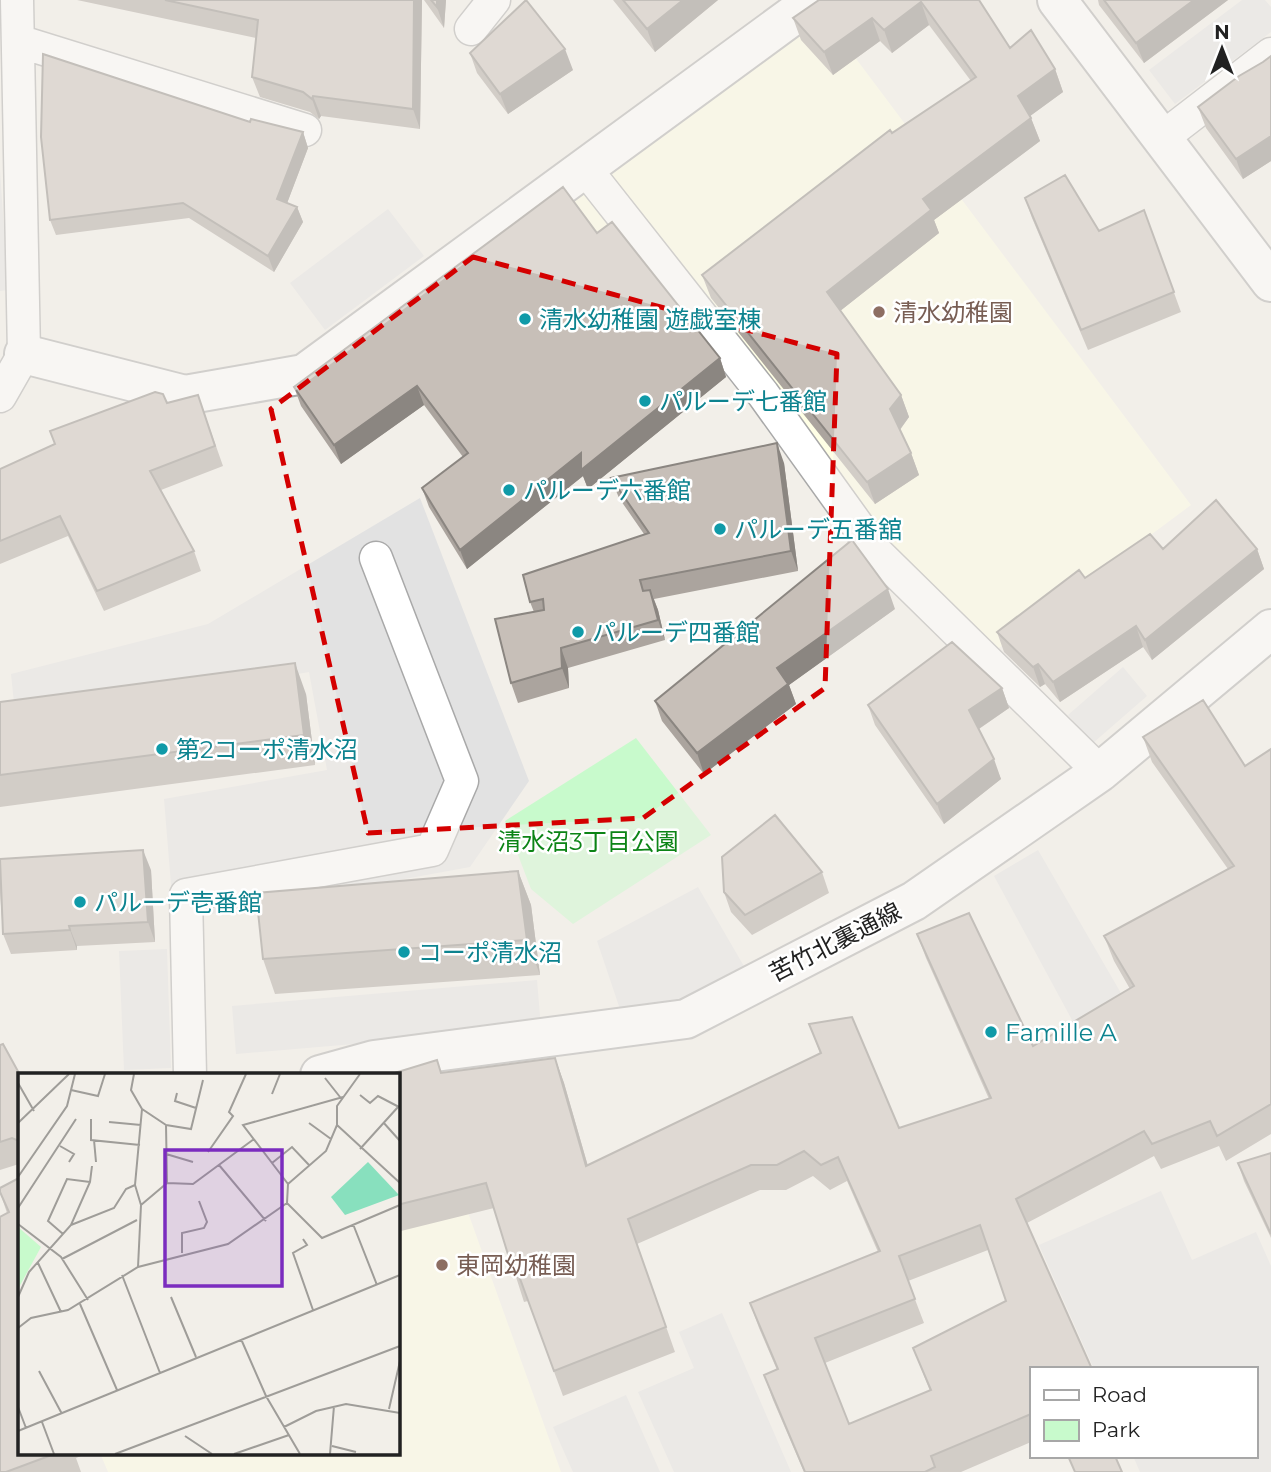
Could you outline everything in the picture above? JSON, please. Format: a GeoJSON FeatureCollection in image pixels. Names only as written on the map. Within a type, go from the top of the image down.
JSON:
{"type":"FeatureCollection","features":[{"type":"Feature","properties":{"kind":"street"},"geometry":{"type":"LineString","coordinates":[[24,354],[185,396],[304,374],[814,0]]}},
{"type":"Feature","properties":{"kind":"street"},"geometry":{"type":"LineString","coordinates":[[1057,0],[1271,282]]}},
{"type":"Feature","properties":{"kind":"street","name":"苦竹北裏通線"},"geometry":{"type":"LineString","coordinates":[[327,1073],[374,1060],[686,1019],[914,901],[1100,772],[1271,629]]}},
{"type":"Feature","properties":{"kind":"lane"},"geometry":{"type":"LineString","coordinates":[[0,396],[24,354],[17,0]]}},
{"type":"Feature","properties":{"kind":"lane"},"geometry":{"type":"LineString","coordinates":[[471,29],[494,0]]}},
{"type":"Feature","properties":{"kind":"lane"},"geometry":{"type":"LineString","coordinates":[[18,41],[305,130]]}},
{"type":"Feature","properties":{"kind":"lane"},"geometry":{"type":"LineString","coordinates":[[1162,138],[1271,54]]}},
{"type":"Feature","properties":{"kind":"lane"},"geometry":{"type":"LineString","coordinates":[[584,167],[763,394],[878,554],[1100,772]]}},
{"type":"Feature","properties":{"kind":"lane"},"geometry":{"type":"LineString","coordinates":[[190,1073],[186,895],[432,850],[462,781],[376,558]]}},
{"type":"Feature","properties":{"kind":"highlighted area"},"geometry":{"type":"Polygon","coordinates":[[[473,257],[837,354],[825,688],[643,818],[368,833],[271,409],[473,257]]]}},
{"type":"Feature","properties":{"kind":"shaded area"},"geometry":{"type":"Polygon","coordinates":[[[1242,0],[1265,0],[1271,7],[1271,32],[1175,104],[1149,70],[1242,0]]]}},
{"type":"Feature","properties":{"kind":"shaded area","name":"清水幼稚園"},"geometry":{"type":"Polygon","coordinates":[[[821,12],[1191,505],[976,665],[690,283],[379,341],[821,12]]]}},
{"type":"Feature","properties":{"kind":"shaded area"},"geometry":{"type":"Polygon","coordinates":[[[0,170],[8,290],[0,291],[0,170]]]}},
{"type":"Feature","properties":{"kind":"shaded area"},"geometry":{"type":"Polygon","coordinates":[[[388,209],[424,256],[325,330],[290,283],[388,209]]]}},
{"type":"Feature","properties":{"kind":"shaded area"},"geometry":{"type":"Polygon","coordinates":[[[420,498],[529,781],[470,867],[174,921],[164,799],[327,770],[309,672],[16,722],[11,674],[208,624],[420,498]]]}},
{"type":"Feature","properties":{"kind":"shaded area"},"geometry":{"type":"Polygon","coordinates":[[[1123,667],[1147,696],[1093,743],[1068,715],[1123,667]]]}},
{"type":"Feature","properties":{"kind":"shaded area"},"geometry":{"type":"Polygon","coordinates":[[[1038,850],[1129,1007],[1078,1031],[994,876],[1038,850]]]}},
{"type":"Feature","properties":{"kind":"shaded area"},"geometry":{"type":"Polygon","coordinates":[[[698,887],[745,968],[682,1003],[623,1018],[597,941],[698,887]]]}},
{"type":"Feature","properties":{"kind":"shaded area"},"geometry":{"type":"Polygon","coordinates":[[[167,949],[171,1068],[124,1070],[119,951],[167,949]]]}},
{"type":"Feature","properties":{"kind":"shaded area"},"geometry":{"type":"Polygon","coordinates":[[[537,980],[541,1028],[236,1054],[232,1006],[537,980]]]}},
{"type":"Feature","properties":{"kind":"shaded area","name":"東岡幼稚園"},"geometry":{"type":"Polygon","coordinates":[[[418,1073],[561,1472],[108,1472],[100,1454],[399,1454],[399,1078],[418,1073]]]}},
{"type":"Feature","properties":{"kind":"shaded area"},"geometry":{"type":"Polygon","coordinates":[[[1161,1191],[1192,1260],[1256,1232],[1271,1266],[1271,1472],[1140,1472],[1134,1458],[1257,1458],[1257,1367],[1093,1367],[1039,1245],[1161,1191]]]}},
{"type":"Feature","properties":{"kind":"shaded area"},"geometry":{"type":"Polygon","coordinates":[[[722,1313],[791,1472],[674,1472],[638,1392],[694,1368],[679,1332],[722,1313]]]}},
{"type":"Feature","properties":{"kind":"shaded area"},"geometry":{"type":"Polygon","coordinates":[[[626,1395],[660,1472],[573,1472],[553,1427],[626,1395]]]}},
{"type":"Feature","properties":{"kind":"green space","name":"清水沼3丁目公園"},"geometry":{"type":"Polygon","coordinates":[[[636,738],[711,835],[573,924],[531,889],[505,821],[636,738]]]}},
{"type":"Feature","properties":{"kind":"building"},"geometry":{"type":"Polygon","coordinates":[[[165,0],[414,0],[413,109],[313,96],[312,99],[303,92],[252,77],[258,20],[165,0]]]}},
{"type":"Feature","properties":{"kind":"building"},"geometry":{"type":"Polygon","coordinates":[[[526,0],[565,49],[500,94],[470,53],[526,0]]]}},
{"type":"Feature","properties":{"kind":"building"},"geometry":{"type":"Polygon","coordinates":[[[623,0],[683,0],[647,29],[623,0]]]}},
{"type":"Feature","properties":{"kind":"building"},"geometry":{"type":"Polygon","coordinates":[[[819,0],[979,0],[1010,48],[1031,30],[1055,69],[1018,96],[1031,118],[923,199],[931,210],[827,292],[901,395],[890,409],[911,453],[867,482],[702,275],[890,130],[892,133],[976,77],[921,2],[884,30],[872,18],[824,52],[793,18],[819,0]]]}},
{"type":"Feature","properties":{"kind":"building"},"geometry":{"type":"Polygon","coordinates":[[[1104,0],[1194,0],[1136,43],[1104,0]]]}},
{"type":"Feature","properties":{"kind":"building"},"geometry":{"type":"Polygon","coordinates":[[[43,54],[250,122],[251,119],[303,132],[277,199],[297,207],[268,256],[183,203],[50,220],[41,137],[43,54]]]}},
{"type":"Feature","properties":{"kind":"building"},"geometry":{"type":"Polygon","coordinates":[[[1271,56],[1271,136],[1236,159],[1198,107],[1271,56]]]}},
{"type":"Feature","properties":{"kind":"building"},"geometry":{"type":"Polygon","coordinates":[[[1065,175],[1099,231],[1144,210],[1174,292],[1081,330],[1025,198],[1065,175]]]}},
{"type":"Feature","properties":{"kind":"building"},"geometry":{"type":"Polygon","coordinates":[[[563,187],[597,233],[612,222],[720,358],[581,470],[581,453],[460,550],[422,488],[468,453],[417,386],[334,445],[294,387],[563,187]]]}},
{"type":"Feature","properties":{"kind":"building"},"geometry":{"type":"Polygon","coordinates":[[[155,392],[163,394],[167,403],[198,395],[215,446],[150,471],[194,551],[97,591],[60,516],[0,541],[0,469],[55,444],[50,431],[155,392]]]}},
{"type":"Feature","properties":{"kind":"building"},"geometry":{"type":"Polygon","coordinates":[[[777,443],[791,551],[640,580],[643,591],[650,590],[658,620],[561,648],[562,668],[511,683],[495,619],[544,610],[543,599],[530,602],[523,575],[649,533],[611,478],[777,443]]]}},
{"type":"Feature","properties":{"kind":"building"},"geometry":{"type":"Polygon","coordinates":[[[1216,500],[1257,549],[1145,640],[1136,626],[1053,682],[1038,664],[1033,667],[997,632],[1079,570],[1085,578],[1150,534],[1163,549],[1216,500]]]}},
{"type":"Feature","properties":{"kind":"building"},"geometry":{"type":"Polygon","coordinates":[[[852,540],[888,589],[777,668],[788,684],[697,753],[655,701],[852,540]]]}},
{"type":"Feature","properties":{"kind":"building"},"geometry":{"type":"Polygon","coordinates":[[[952,642],[1002,688],[969,710],[994,759],[937,804],[868,705],[952,642]]]}},
{"type":"Feature","properties":{"kind":"building"},"geometry":{"type":"Polygon","coordinates":[[[295,663],[304,735],[0,775],[0,702],[295,663]]]}},
{"type":"Feature","properties":{"kind":"building"},"geometry":{"type":"Polygon","coordinates":[[[1203,700],[1245,766],[1271,749],[1271,1104],[1217,1136],[1210,1121],[1152,1144],[1144,1131],[1016,1199],[1091,1367],[1030,1367],[1030,1414],[931,1456],[935,1467],[925,1472],[805,1472],[764,1375],[778,1369],[750,1303],[880,1251],[838,1157],[821,1165],[804,1151],[777,1165],[751,1165],[628,1219],[666,1327],[554,1371],[519,1276],[515,1277],[486,1183],[399,1205],[399,1073],[395,1073],[437,1060],[441,1073],[555,1058],[586,1166],[821,1053],[809,1024],[852,1017],[899,1128],[991,1098],[917,934],[969,913],[1033,1046],[1134,986],[1104,936],[1234,866],[1143,737],[1203,700]],[[980,1225],[899,1256],[915,1299],[815,1338],[849,1424],[931,1390],[913,1348],[1006,1301],[980,1225]]]}},
{"type":"Feature","properties":{"kind":"building"},"geometry":{"type":"Polygon","coordinates":[[[775,815],[822,872],[745,915],[724,892],[722,857],[775,815]]]}},
{"type":"Feature","properties":{"kind":"building","name":"パルーデ壱番館"},"geometry":{"type":"Polygon","coordinates":[[[143,850],[148,922],[69,926],[70,930],[3,934],[0,859],[143,850]]]}},
{"type":"Feature","properties":{"kind":"building"},"geometry":{"type":"Polygon","coordinates":[[[518,871],[527,940],[263,959],[256,893],[518,871]]]}},
{"type":"Feature","properties":{"kind":"building"},"geometry":{"type":"Polygon","coordinates":[[[3,1044],[19,1073],[18,1141],[12,1138],[0,1142],[0,1045],[3,1044]]]}},
{"type":"Feature","properties":{"kind":"building"},"geometry":{"type":"Polygon","coordinates":[[[1271,1153],[1271,1234],[1238,1163],[1271,1153]]]}},
{"type":"Feature","properties":{"kind":"building"},"geometry":{"type":"Polygon","coordinates":[[[18,1179],[18,1454],[54,1454],[6,1472],[0,1472],[0,1217],[9,1212],[0,1188],[18,1179]]]}},
{"type":"Feature","properties":{"kind":"building"},"geometry":{"type":"Polygon","coordinates":[[[1069,1458],[1116,1458],[1122,1472],[1075,1472],[1069,1458]]]}},
{"type":"Feature","properties":{"kind":"place","name":"清水幼稚園"},"geometry":{"type":"Point","coordinates":[879,312]}},
{"type":"Feature","properties":{"kind":"place","name":"清水幼稚園 遊戯室棟"},"geometry":{"type":"Point","coordinates":[525,319]}},
{"type":"Feature","properties":{"kind":"place","name":"パルーデ七番館"},"geometry":{"type":"Point","coordinates":[645,401]}},
{"type":"Feature","properties":{"kind":"place","name":"パルーデ六番館"},"geometry":{"type":"Point","coordinates":[509,490]}},
{"type":"Feature","properties":{"kind":"place","name":"パルーデ五番舘"},"geometry":{"type":"Point","coordinates":[720,529]}},
{"type":"Feature","properties":{"kind":"place","name":"パルーデ四番館"},"geometry":{"type":"Point","coordinates":[578,632]}},
{"type":"Feature","properties":{"kind":"place","name":"第2コーポ清水沼"},"geometry":{"type":"Point","coordinates":[162,749]}},
{"type":"Feature","properties":{"kind":"place","name":"パルーデ壱番館"},"geometry":{"type":"Point","coordinates":[80,902]}},
{"type":"Feature","properties":{"kind":"place","name":"コーポ清水沼"},"geometry":{"type":"Point","coordinates":[404,952]}},
{"type":"Feature","properties":{"kind":"place","name":"Famille A"},"geometry":{"type":"Point","coordinates":[991,1032]}},
{"type":"Feature","properties":{"kind":"place","name":"東岡幼稚園"},"geometry":{"type":"Point","coordinates":[442,1265]}}]}
